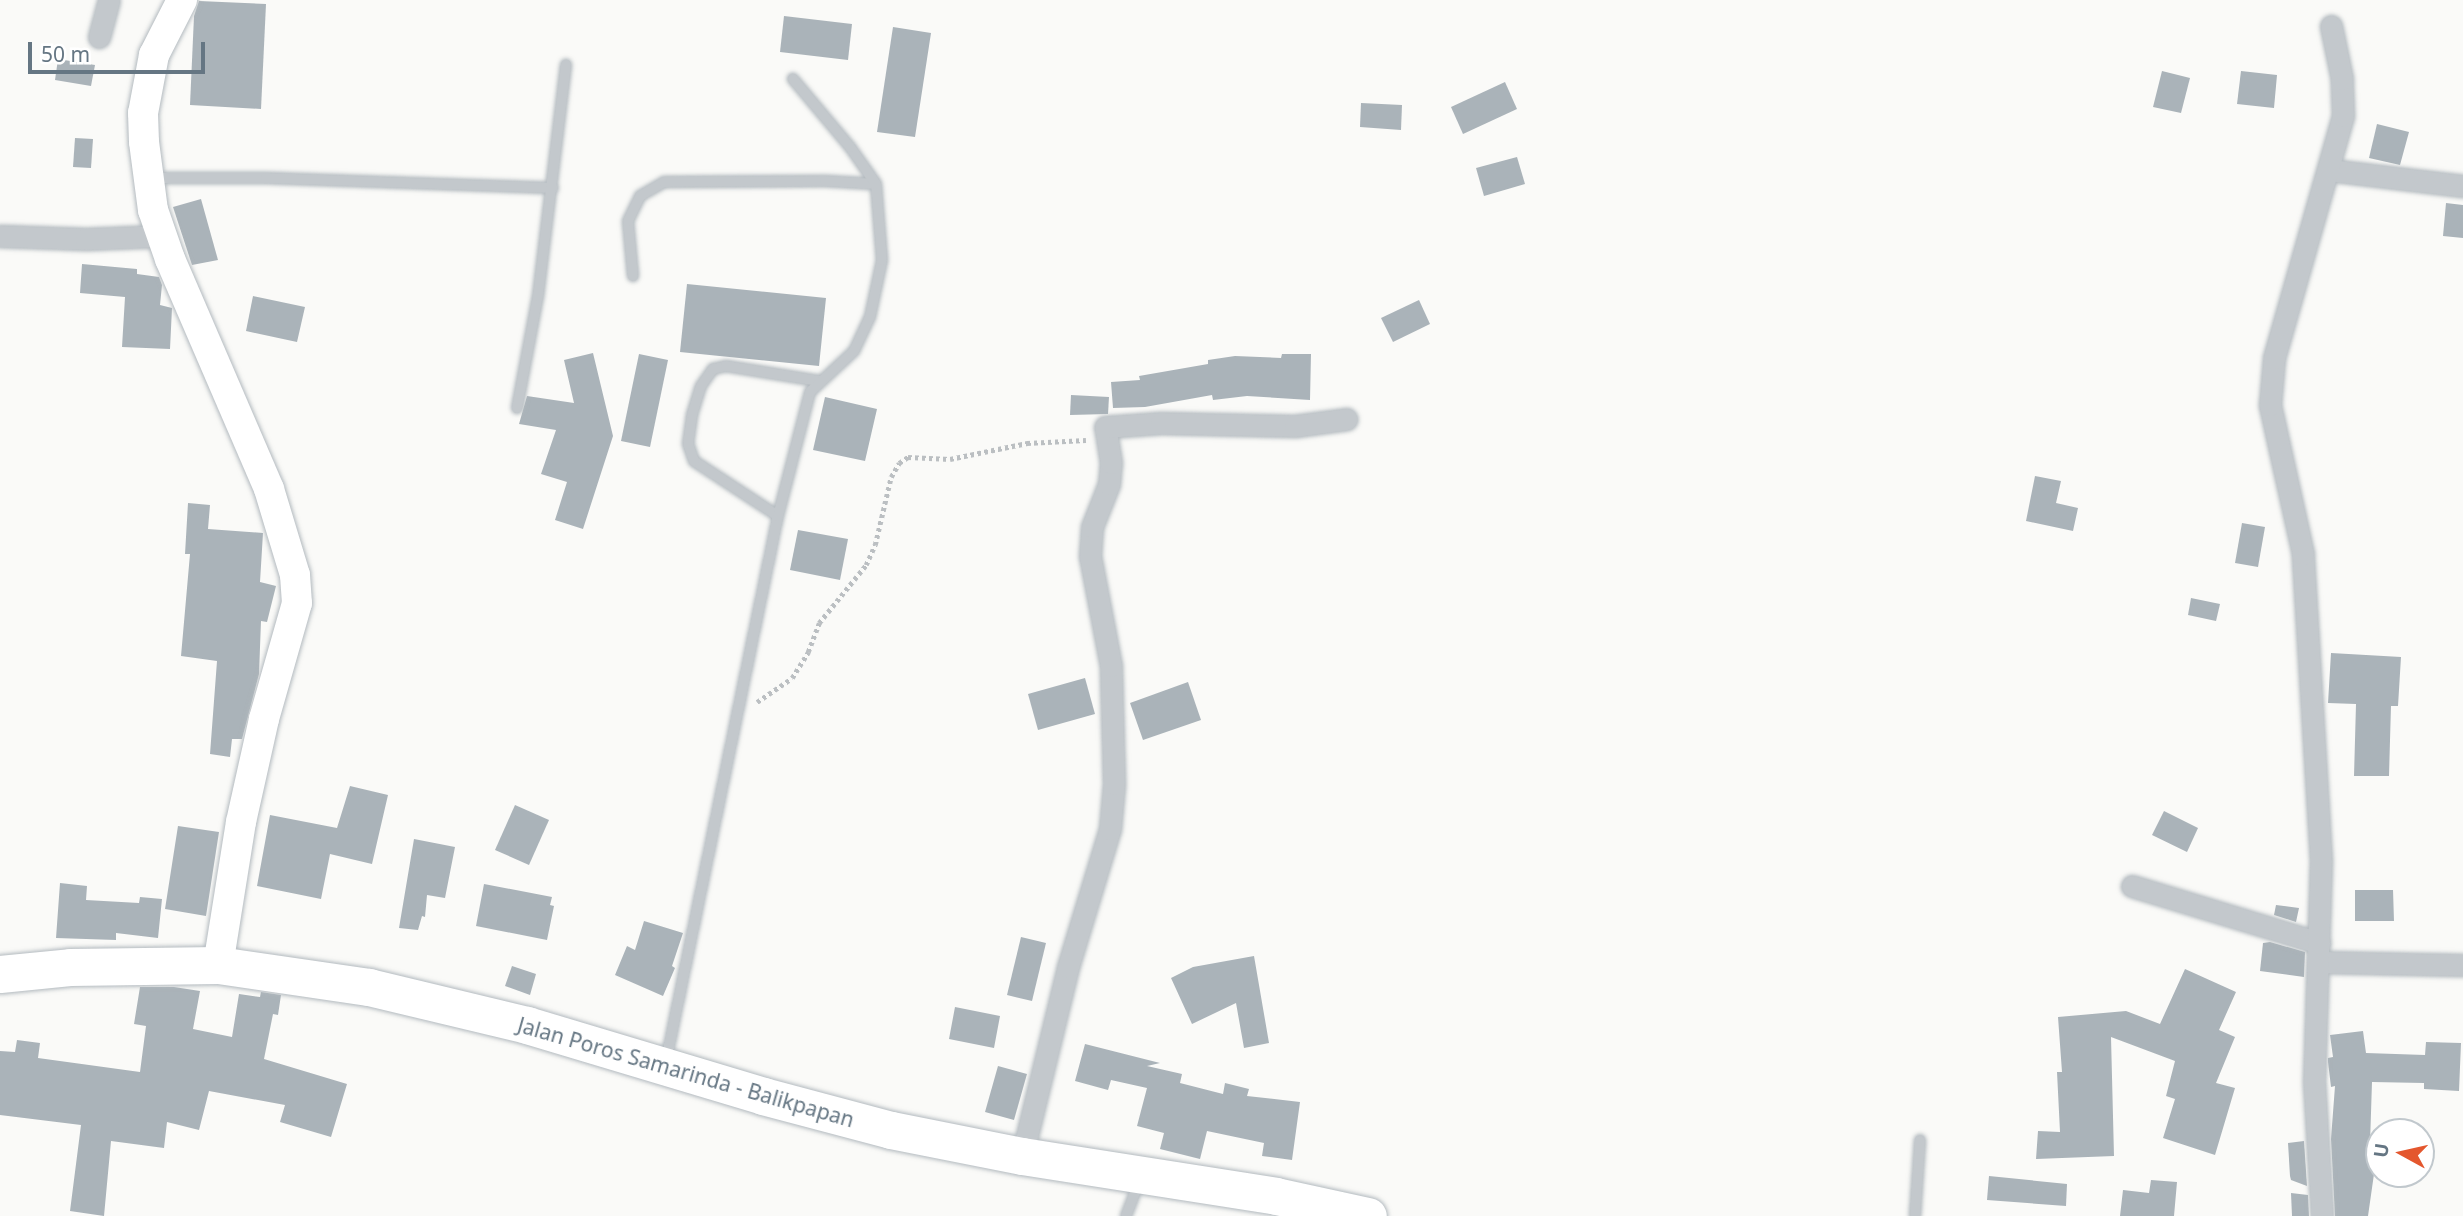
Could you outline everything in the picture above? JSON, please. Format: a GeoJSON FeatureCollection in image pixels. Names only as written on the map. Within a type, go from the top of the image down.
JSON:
{"type":"FeatureCollection","features":[{"type":"Feature","properties":{"kind":"highway","name":"Jalan Poros Samarinda - Balikpapan"},"geometry":{"type":"LineString","coordinates":[[0,974],[70,967],[218,965],[369,987],[453,1006],[891,1130],[1022,1156],[1142,1173],[1350,1210],[1368,1216]]}},
{"type":"Feature","properties":{"kind":"street"},"geometry":{"type":"LineString","coordinates":[[99,37],[109,0]]}},
{"type":"Feature","properties":{"kind":"street"},"geometry":{"type":"LineString","coordinates":[[182,0],[154,55],[148,80],[144,113],[147,178],[160,236],[269,489],[292,565],[297,603],[264,719],[247,796],[218,965]]}},
{"type":"Feature","properties":{"kind":"street"},"geometry":{"type":"LineString","coordinates":[[2322,1216],[2314,1082],[2320,952],[2320,834],[2303,554],[2270,405],[2274,358],[2343,116],[2342,79],[2331,26]]}},
{"type":"Feature","properties":{"kind":"street"},"geometry":{"type":"LineString","coordinates":[[2329,170],[2463,186]]}},
{"type":"Feature","properties":{"kind":"street"},"geometry":{"type":"LineString","coordinates":[[0,236],[86,239],[160,236]]}},
{"type":"Feature","properties":{"kind":"street"},"geometry":{"type":"LineString","coordinates":[[1022,1156],[1068,967],[1110,829],[1114,784],[1111,666],[1090,556],[1093,527],[1109,484],[1111,463],[1105,427],[1161,423],[1295,426],[1346,419]]}},
{"type":"Feature","properties":{"kind":"street"},"geometry":{"type":"LineString","coordinates":[[2132,886],[2320,952],[2463,965]]}},
{"type":"Feature","properties":{"kind":"lane"},"geometry":{"type":"LineString","coordinates":[[517,408],[538,296],[566,65]]}},
{"type":"Feature","properties":{"kind":"lane"},"geometry":{"type":"LineString","coordinates":[[665,1068],[778,516],[810,392],[854,351],[870,317],[882,260],[876,184],[850,147],[793,79]]}},
{"type":"Feature","properties":{"kind":"lane"},"geometry":{"type":"LineString","coordinates":[[147,178],[266,178],[553,188]]}},
{"type":"Feature","properties":{"kind":"lane"},"geometry":{"type":"LineString","coordinates":[[633,276],[628,221],[640,196],[664,182],[825,181],[876,184]]}},
{"type":"Feature","properties":{"kind":"lane"},"geometry":{"type":"LineString","coordinates":[[778,516],[694,461],[688,444],[692,415],[701,386],[713,369],[726,366],[819,381]]}},
{"type":"Feature","properties":{"kind":"lane"},"geometry":{"type":"LineString","coordinates":[[1915,1216],[1920,1140]]}},
{"type":"Feature","properties":{"kind":"lane"},"geometry":{"type":"LineString","coordinates":[[1126,1216],[1142,1173]]}},
{"type":"Feature","properties":{"kind":"path"},"geometry":{"type":"LineString","coordinates":[[739,708],[761,700],[792,678],[808,652],[819,624],[866,565],[875,545],[891,477],[899,463],[908,457],[950,459],[1027,443],[1086,441],[1105,427]]}},
{"type":"Feature","properties":{"kind":"building"},"geometry":{"type":"Polygon","coordinates":[[[199,1],[266,4],[261,109],[190,105],[194,16],[199,1]]]}},
{"type":"Feature","properties":{"kind":"building"},"geometry":{"type":"Polygon","coordinates":[[[784,16],[852,24],[848,60],[780,52],[784,16]]]}},
{"type":"Feature","properties":{"kind":"building"},"geometry":{"type":"Polygon","coordinates":[[[893,27],[931,33],[915,137],[877,132],[893,27]]]}},
{"type":"Feature","properties":{"kind":"building"},"geometry":{"type":"Polygon","coordinates":[[[58,59],[95,65],[91,86],[55,80],[58,59]]]}},
{"type":"Feature","properties":{"kind":"building"},"geometry":{"type":"Polygon","coordinates":[[[2162,71],[2190,78],[2181,113],[2153,107],[2162,71]]]}},
{"type":"Feature","properties":{"kind":"building"},"geometry":{"type":"Polygon","coordinates":[[[2241,71],[2277,75],[2274,108],[2237,104],[2241,71]]]}},
{"type":"Feature","properties":{"kind":"building"},"geometry":{"type":"Polygon","coordinates":[[[1505,82],[1517,109],[1463,134],[1451,107],[1505,82]]]}},
{"type":"Feature","properties":{"kind":"building"},"geometry":{"type":"Polygon","coordinates":[[[1361,103],[1402,105],[1401,130],[1360,127],[1361,103]]]}},
{"type":"Feature","properties":{"kind":"building"},"geometry":{"type":"Polygon","coordinates":[[[2377,124],[2409,132],[2400,165],[2369,158],[2377,124]]]}},
{"type":"Feature","properties":{"kind":"building"},"geometry":{"type":"Polygon","coordinates":[[[75,138],[93,139],[91,168],[73,167],[75,138]]]}},
{"type":"Feature","properties":{"kind":"building"},"geometry":{"type":"Polygon","coordinates":[[[1517,157],[1525,184],[1484,196],[1476,168],[1517,157]]]}},
{"type":"Feature","properties":{"kind":"building"},"geometry":{"type":"Polygon","coordinates":[[[201,199],[218,260],[192,265],[173,207],[201,199]]]}},
{"type":"Feature","properties":{"kind":"building"},"geometry":{"type":"Polygon","coordinates":[[[2446,203],[2463,205],[2463,238],[2443,236],[2446,203]]]}},
{"type":"Feature","properties":{"kind":"building"},"geometry":{"type":"Polygon","coordinates":[[[82,264],[137,269],[137,274],[159,277],[162,285],[160,305],[172,308],[170,349],[122,347],[125,297],[80,293],[82,264]]]}},
{"type":"Feature","properties":{"kind":"building"},"geometry":{"type":"Polygon","coordinates":[[[687,284],[826,298],[819,366],[680,352],[687,284]]]}},
{"type":"Feature","properties":{"kind":"building"},"geometry":{"type":"Polygon","coordinates":[[[253,296],[305,307],[297,342],[246,331],[253,296]]]}},
{"type":"Feature","properties":{"kind":"building"},"geometry":{"type":"Polygon","coordinates":[[[1419,300],[1430,324],[1393,342],[1381,318],[1419,300]]]}},
{"type":"Feature","properties":{"kind":"building"},"geometry":{"type":"Polygon","coordinates":[[[593,353],[613,436],[583,529],[555,520],[567,482],[541,474],[556,430],[519,424],[527,396],[574,403],[564,360],[593,353]]]}},
{"type":"Feature","properties":{"kind":"building"},"geometry":{"type":"Polygon","coordinates":[[[639,354],[668,360],[650,447],[621,441],[639,354]]]}},
{"type":"Feature","properties":{"kind":"building"},"geometry":{"type":"Polygon","coordinates":[[[1282,354],[1311,354],[1310,400],[1247,396],[1213,400],[1212,395],[1145,407],[1113,408],[1111,382],[1140,380],[1139,376],[1208,364],[1208,360],[1235,356],[1281,358],[1282,354]]]}},
{"type":"Feature","properties":{"kind":"building"},"geometry":{"type":"Polygon","coordinates":[[[1071,395],[1109,397],[1108,414],[1070,415],[1071,395]]]}},
{"type":"Feature","properties":{"kind":"building"},"geometry":{"type":"Polygon","coordinates":[[[825,397],[877,409],[865,461],[813,450],[825,397]]]}},
{"type":"Feature","properties":{"kind":"building"},"geometry":{"type":"Polygon","coordinates":[[[2035,476],[2061,481],[2056,503],[2078,508],[2073,531],[2026,521],[2035,476]]]}},
{"type":"Feature","properties":{"kind":"building"},"geometry":{"type":"Polygon","coordinates":[[[188,503],[210,505],[208,529],[263,533],[260,582],[276,586],[267,622],[261,621],[259,674],[242,739],[232,739],[230,757],[210,754],[217,661],[181,656],[190,554],[185,554],[188,503]]]}},
{"type":"Feature","properties":{"kind":"building"},"geometry":{"type":"Polygon","coordinates":[[[2242,523],[2265,527],[2258,567],[2235,563],[2242,523]]]}},
{"type":"Feature","properties":{"kind":"building"},"geometry":{"type":"Polygon","coordinates":[[[798,530],[848,539],[840,580],[790,570],[798,530]]]}},
{"type":"Feature","properties":{"kind":"building"},"geometry":{"type":"Polygon","coordinates":[[[2191,598],[2220,604],[2216,621],[2188,615],[2191,598]]]}},
{"type":"Feature","properties":{"kind":"building"},"geometry":{"type":"Polygon","coordinates":[[[2331,653],[2401,657],[2398,706],[2391,706],[2389,776],[2354,776],[2356,704],[2328,703],[2331,653]]]}},
{"type":"Feature","properties":{"kind":"building"},"geometry":{"type":"Polygon","coordinates":[[[1085,678],[1095,714],[1038,730],[1028,694],[1085,678]]]}},
{"type":"Feature","properties":{"kind":"building"},"geometry":{"type":"Polygon","coordinates":[[[1188,682],[1201,720],[1143,740],[1130,703],[1188,682]]]}},
{"type":"Feature","properties":{"kind":"building"},"geometry":{"type":"Polygon","coordinates":[[[350,786],[388,795],[372,864],[330,854],[321,899],[257,886],[270,815],[337,828],[350,786]]]}},
{"type":"Feature","properties":{"kind":"building"},"geometry":{"type":"Polygon","coordinates":[[[515,805],[549,820],[529,865],[495,850],[515,805]]]}},
{"type":"Feature","properties":{"kind":"building"},"geometry":{"type":"Polygon","coordinates":[[[2164,811],[2198,828],[2187,852],[2152,835],[2164,811]]]}},
{"type":"Feature","properties":{"kind":"building"},"geometry":{"type":"Polygon","coordinates":[[[178,826],[219,832],[206,916],[165,909],[178,826]]]}},
{"type":"Feature","properties":{"kind":"building"},"geometry":{"type":"Polygon","coordinates":[[[414,839],[455,847],[445,898],[427,895],[425,917],[422,916],[418,930],[399,928],[414,839]]]}},
{"type":"Feature","properties":{"kind":"building"},"geometry":{"type":"Polygon","coordinates":[[[60,883],[87,886],[86,900],[139,903],[140,897],[162,899],[158,938],[116,933],[116,940],[56,938],[60,883]]]}},
{"type":"Feature","properties":{"kind":"building"},"geometry":{"type":"Polygon","coordinates":[[[484,884],[552,897],[550,905],[554,906],[547,940],[476,926],[484,884]]]}},
{"type":"Feature","properties":{"kind":"building"},"geometry":{"type":"Polygon","coordinates":[[[2355,890],[2393,890],[2394,921],[2355,921],[2355,890]]]}},
{"type":"Feature","properties":{"kind":"building"},"geometry":{"type":"Polygon","coordinates":[[[2276,905],[2299,908],[2296,922],[2274,915],[2276,905]]]}},
{"type":"Feature","properties":{"kind":"building"},"geometry":{"type":"Polygon","coordinates":[[[644,921],[683,933],[672,966],[675,968],[663,996],[615,975],[627,946],[635,950],[644,921]]]}},
{"type":"Feature","properties":{"kind":"building"},"geometry":{"type":"Polygon","coordinates":[[[1021,937],[1046,943],[1032,1001],[1007,995],[1021,937]]]}},
{"type":"Feature","properties":{"kind":"building"},"geometry":{"type":"Polygon","coordinates":[[[2270,942],[2305,952],[2304,977],[2260,971],[2263,943],[2270,942]]]}},
{"type":"Feature","properties":{"kind":"building"},"geometry":{"type":"Polygon","coordinates":[[[1254,956],[1269,1043],[1244,1048],[1236,1003],[1192,1024],[1171,978],[1193,967],[1254,956]]]}},
{"type":"Feature","properties":{"kind":"building"},"geometry":{"type":"Polygon","coordinates":[[[512,966],[536,974],[530,995],[505,986],[512,966]]]}},
{"type":"Feature","properties":{"kind":"building"},"geometry":{"type":"Polygon","coordinates":[[[2185,969],[2236,992],[2219,1030],[2235,1037],[2216,1083],[2235,1088],[2215,1155],[2163,1138],[2175,1099],[2166,1096],[2175,1061],[2111,1037],[2114,1156],[2036,1159],[2038,1131],[2060,1132],[2057,1072],[2062,1072],[2058,1017],[2126,1011],[2160,1024],[2185,969]]]}},
{"type":"Feature","properties":{"kind":"building"},"geometry":{"type":"Polygon","coordinates":[[[140,987],[174,987],[200,991],[193,1029],[232,1037],[239,994],[260,997],[261,992],[281,995],[278,1015],[273,1014],[264,1059],[347,1084],[331,1137],[280,1122],[285,1105],[209,1091],[199,1130],[167,1122],[164,1148],[111,1141],[104,1216],[70,1211],[81,1125],[0,1115],[0,1051],[15,1052],[17,1040],[40,1043],[38,1058],[140,1072],[146,1026],[134,1024],[140,987]]]}},
{"type":"Feature","properties":{"kind":"building"},"geometry":{"type":"Polygon","coordinates":[[[955,1007],[1000,1016],[994,1048],[949,1039],[955,1007]]]}},
{"type":"Feature","properties":{"kind":"building"},"geometry":{"type":"Polygon","coordinates":[[[2363,1031],[2366,1053],[2425,1055],[2426,1042],[2461,1043],[2459,1091],[2424,1089],[2424,1083],[2372,1082],[2371,1118],[2365,1118],[2365,1188],[2372,1188],[2368,1216],[2335,1216],[2331,1139],[2335,1086],[2331,1087],[2328,1062],[2328,1058],[2333,1057],[2330,1035],[2363,1031]]]}},
{"type":"Feature","properties":{"kind":"building"},"geometry":{"type":"Polygon","coordinates":[[[1085,1044],[1160,1063],[1147,1066],[1182,1074],[1180,1083],[1223,1094],[1225,1083],[1249,1089],[1247,1096],[1300,1102],[1292,1160],[1262,1156],[1264,1143],[1207,1131],[1200,1159],[1160,1149],[1164,1133],[1137,1126],[1147,1088],[1111,1080],[1108,1090],[1075,1081],[1085,1044]]]}},
{"type":"Feature","properties":{"kind":"building"},"geometry":{"type":"Polygon","coordinates":[[[998,1066],[1027,1074],[1014,1120],[985,1112],[998,1066]]]}},
{"type":"Feature","properties":{"kind":"building"},"geometry":{"type":"Polygon","coordinates":[[[2304,1141],[2307,1186],[2291,1180],[2290,1176],[2288,1143],[2304,1141]]]}},
{"type":"Feature","properties":{"kind":"building"},"geometry":{"type":"Polygon","coordinates":[[[1989,1176],[2067,1184],[2066,1206],[1987,1200],[1989,1176]]]}},
{"type":"Feature","properties":{"kind":"building"},"geometry":{"type":"Polygon","coordinates":[[[2151,1180],[2177,1182],[2174,1216],[2120,1216],[2123,1190],[2149,1193],[2151,1180]]]}},
{"type":"Feature","properties":{"kind":"building"},"geometry":{"type":"Polygon","coordinates":[[[2291,1193],[2308,1195],[2309,1216],[2292,1216],[2291,1193]]]}}]}
